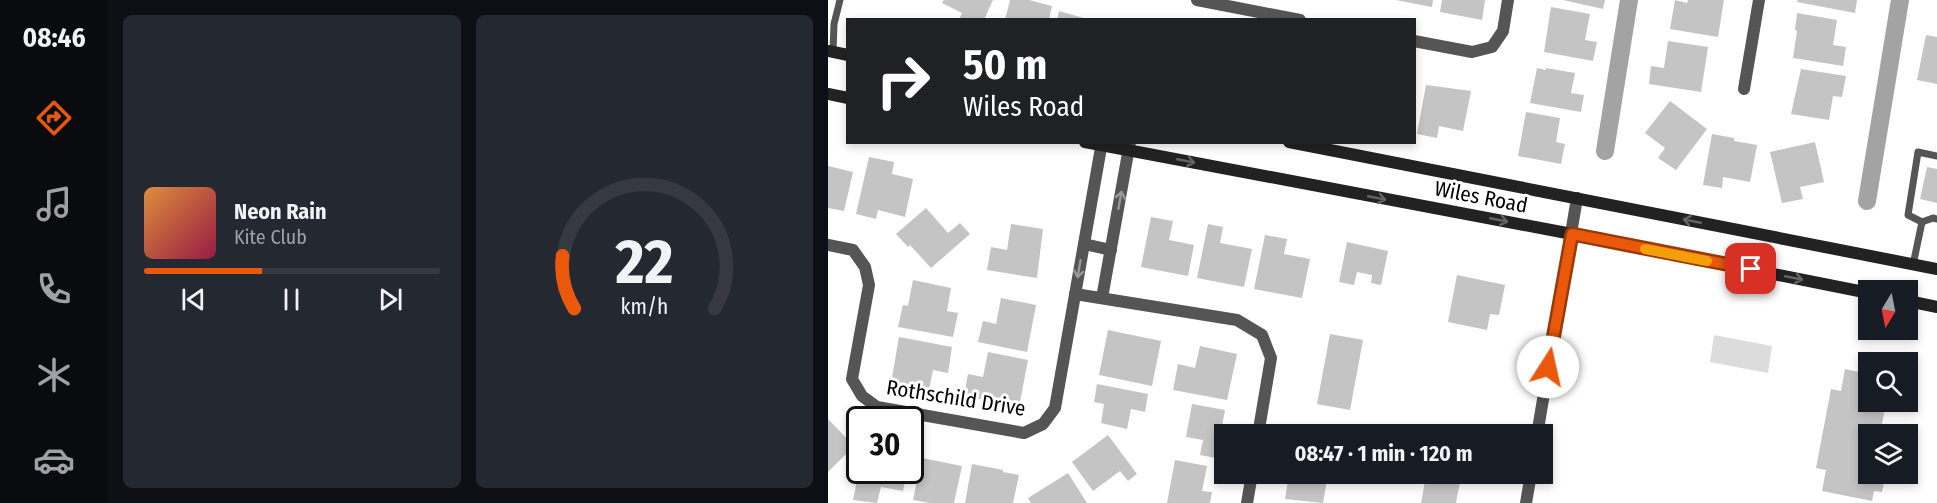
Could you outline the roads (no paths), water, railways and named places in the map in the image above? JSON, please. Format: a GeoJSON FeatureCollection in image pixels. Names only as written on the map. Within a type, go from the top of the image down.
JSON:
{"type":"FeatureCollection","features":[{"type":"Feature","properties":{"kind":"main road"},"geometry":{"type":"LineString","coordinates":[[830,52],[846,55]]}},
{"type":"Feature","properties":{"kind":"main road"},"geometry":{"type":"LineString","coordinates":[[828,94],[846,98]]}},
{"type":"Feature","properties":{"kind":"main road","name":"Wiles Road"},"geometry":{"type":"LineString","coordinates":[[1101,144],[1129,147],[1858,291]]}},
{"type":"Feature","properties":{"kind":"main road","name":"Wiles Road"},"geometry":{"type":"LineString","coordinates":[[1299,144],[1937,269]]}},
{"type":"Feature","properties":{"kind":"main road"},"geometry":{"type":"LineString","coordinates":[[1918,303],[1937,307]]}},
{"type":"Feature","properties":{"kind":"street"},"geometry":{"type":"LineString","coordinates":[[1197,0],[1290,18]]}},
{"type":"Feature","properties":{"kind":"street"},"geometry":{"type":"LineString","coordinates":[[1416,41],[1472,52],[1492,48],[1503,31],[1508,0]]}},
{"type":"Feature","properties":{"kind":"street"},"geometry":{"type":"LineString","coordinates":[[1744,89],[1759,0]]}},
{"type":"Feature","properties":{"kind":"street","name":"Rothschild Drive"},"geometry":{"type":"LineString","coordinates":[[828,245],[853,250],[865,267],[869,285],[852,379],[862,396],[877,407],[1024,433],[1043,424],[1055,408],[1101,144]]}},
{"type":"Feature","properties":{"kind":"street"},"geometry":{"type":"LineString","coordinates":[[1102,298],[1129,147]]}},
{"type":"Feature","properties":{"kind":"street"},"geometry":{"type":"LineString","coordinates":[[1539,424],[1577,198]]}},
{"type":"Feature","properties":{"kind":"street"},"geometry":{"type":"LineString","coordinates":[[1084,244],[1111,250]]}},
{"type":"Feature","properties":{"kind":"street"},"geometry":{"type":"LineString","coordinates":[[1075,294],[1237,320],[1262,335],[1271,358],[1260,424]]}},
{"type":"Feature","properties":{"kind":"street"},"geometry":{"type":"LineString","coordinates":[[1247,503],[1250,484]]}},
{"type":"Feature","properties":{"kind":"street"},"geometry":{"type":"LineString","coordinates":[[1526,503],[1529,484]]}},
{"type":"Feature","properties":{"kind":"lane"},"geometry":{"type":"LineString","coordinates":[[830,52],[840,0]]}},
{"type":"Feature","properties":{"kind":"lane"},"geometry":{"type":"LineString","coordinates":[[1937,156],[1918,152],[1908,215],[1922,222],[1937,219]]}},
{"type":"Feature","properties":{"kind":"lane"},"geometry":{"type":"LineString","coordinates":[[1913,265],[1922,222]]}},
{"type":"Feature","properties":{"kind":"waterway"},"geometry":{"type":"LineString","coordinates":[[1605,151],[1629,0]]}},
{"type":"Feature","properties":{"kind":"waterway"},"geometry":{"type":"LineString","coordinates":[[1867,201],[1900,0]]}}]}
